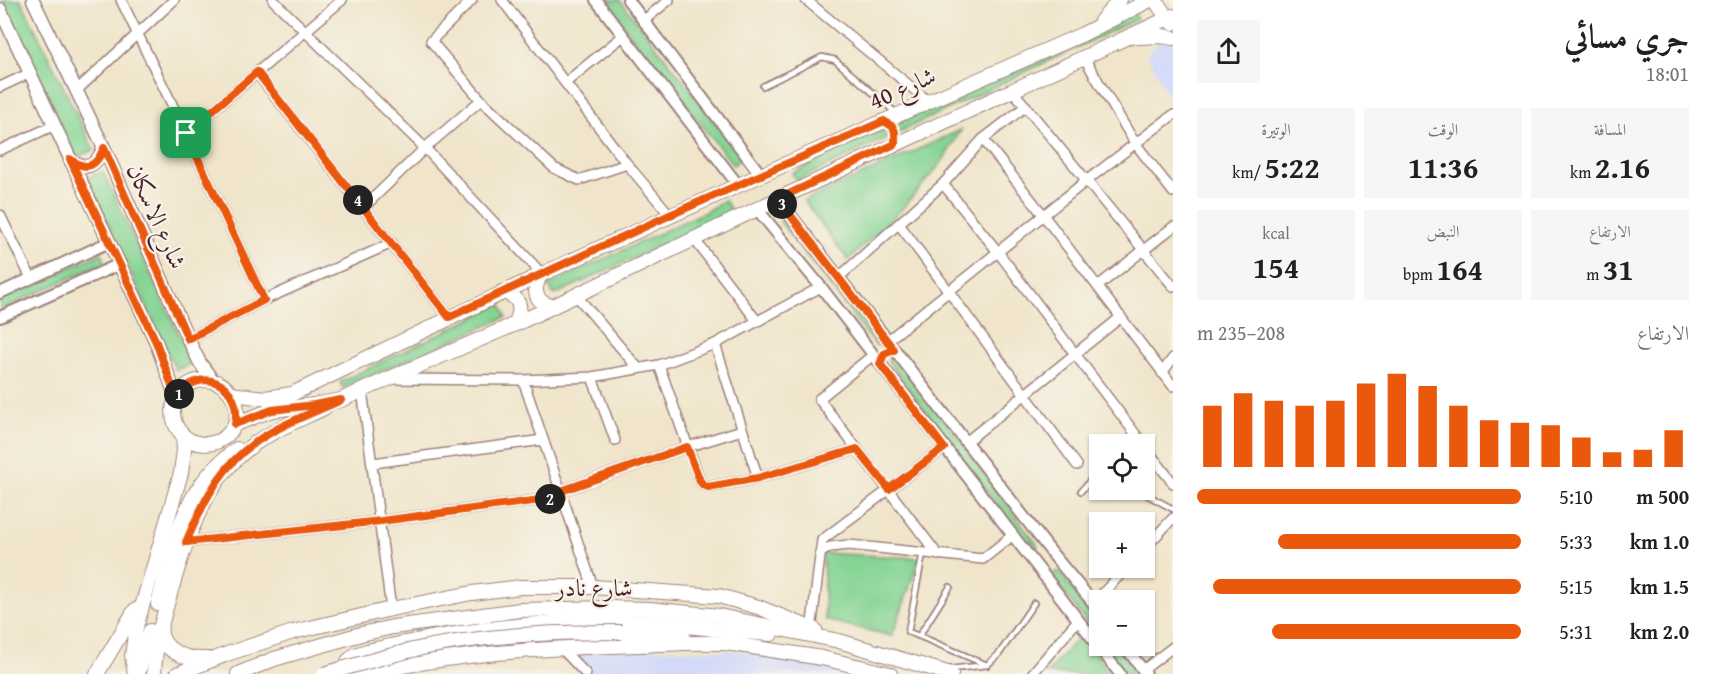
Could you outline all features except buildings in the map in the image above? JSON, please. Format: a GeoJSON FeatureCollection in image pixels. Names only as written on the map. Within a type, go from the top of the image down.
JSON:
{"type":"FeatureCollection","features":[{"type":"Feature","properties":{"kind":"main road","name":"شارع الاسكان"},"geometry":{"type":"LineString","coordinates":[[33,0],[104,148],[188,339],[200,363],[213,381]]}},
{"type":"Feature","properties":{"kind":"main road"},"geometry":{"type":"LineString","coordinates":[[1083,34],[1110,12],[1120,0]]}},
{"type":"Feature","properties":{"kind":"main road","name":"شارع 40"},"geometry":{"type":"LineString","coordinates":[[231,394],[265,398],[292,394],[541,274],[1083,34],[1150,0]]}},
{"type":"Feature","properties":{"kind":"main road"},"geometry":{"type":"LineString","coordinates":[[1155,0],[1171,19]]}},
{"type":"Feature","properties":{"kind":"main road"},"geometry":{"type":"LineString","coordinates":[[2,16],[162,355],[176,397]]}},
{"type":"Feature","properties":{"kind":"main road","name":"شارع 40"},"geometry":{"type":"LineString","coordinates":[[180,541],[187,508],[215,465],[238,448],[362,390],[576,296],[835,172],[1014,91],[1083,56],[1171,19]]}},
{"type":"Feature","properties":{"kind":"main road"},"geometry":{"type":"LineString","coordinates":[[1102,49],[1120,41],[1142,36],[1173,38]]}},
{"type":"Feature","properties":{"kind":"main road"},"geometry":{"type":"LineString","coordinates":[[884,121],[893,127],[895,144]]}},
{"type":"Feature","properties":{"kind":"main road"},"geometry":{"type":"LineString","coordinates":[[70,159],[81,166],[89,166],[97,161],[104,148]]}},
{"type":"Feature","properties":{"kind":"main road"},"geometry":{"type":"LineString","coordinates":[[541,274],[535,286],[537,298],[542,303],[552,306]]}},
{"type":"Feature","properties":{"kind":"main road"},"geometry":{"type":"LineString","coordinates":[[502,292],[515,297],[519,304],[520,312],[515,324]]}},
{"type":"Feature","properties":{"kind":"main road"},"geometry":{"type":"LineString","coordinates":[[213,381],[231,394],[236,403],[237,414],[230,433],[222,440],[202,445],[191,442],[176,428],[172,407],[183,388],[192,382],[213,381]]}},
{"type":"Feature","properties":{"kind":"main road"},"geometry":{"type":"LineString","coordinates":[[235,424],[272,410],[341,400]]}},
{"type":"Feature","properties":{"kind":"main road"},"geometry":{"type":"LineString","coordinates":[[137,674],[132,656],[133,642],[145,592],[180,473],[184,450],[183,436]]}},
{"type":"Feature","properties":{"kind":"main road"},"geometry":{"type":"LineString","coordinates":[[154,674],[161,623],[180,541]]}},
{"type":"Feature","properties":{"kind":"main road"},"geometry":{"type":"LineString","coordinates":[[137,674],[180,541]]}},
{"type":"Feature","properties":{"kind":"main road"},"geometry":{"type":"LineString","coordinates":[[161,623],[160,631],[166,645],[178,654],[202,659],[216,658],[293,632],[472,593],[521,587],[593,587],[719,596],[758,607],[810,634]]}},
{"type":"Feature","properties":{"kind":"main road"},"geometry":{"type":"LineString","coordinates":[[97,674],[145,592]]}},
{"type":"Feature","properties":{"kind":"main road","name":"شارع نادر"},"geometry":{"type":"LineString","coordinates":[[238,674],[274,659],[361,634],[393,627],[520,610],[609,608],[682,611],[719,615],[810,634]]}},
{"type":"Feature","properties":{"kind":"main road"},"geometry":{"type":"LineString","coordinates":[[353,674],[348,669],[348,661],[355,655],[445,634],[542,623],[638,622],[678,624],[752,633],[810,634],[951,674]]}},
{"type":"Feature","properties":{"kind":"main road","name":"شارع نادر"},"geometry":{"type":"LineString","coordinates":[[324,674],[409,651],[455,643],[537,634],[622,632],[690,637],[822,658],[890,674]]}},
{"type":"Feature","properties":{"kind":"main road"},"geometry":{"type":"LineString","coordinates":[[363,674],[449,657],[561,648],[686,642],[734,644]]}},
{"type":"Feature","properties":{"kind":"main road"},"geometry":{"type":"LineString","coordinates":[[177,674],[227,654]]}},
{"type":"Feature","properties":{"kind":"street"},"geometry":{"type":"LineString","coordinates":[[121,0],[264,300]]}},
{"type":"Feature","properties":{"kind":"street"},"geometry":{"type":"LineString","coordinates":[[77,90],[174,0]]}},
{"type":"Feature","properties":{"kind":"street"},"geometry":{"type":"LineString","coordinates":[[273,0],[425,148],[541,274]]}},
{"type":"Feature","properties":{"kind":"street"},"geometry":{"type":"LineString","coordinates":[[186,133],[342,0]]}},
{"type":"Feature","properties":{"kind":"street"},"geometry":{"type":"LineString","coordinates":[[472,0],[431,41],[481,100],[554,168],[579,180],[627,164]]}},
{"type":"Feature","properties":{"kind":"street"},"geometry":{"type":"LineString","coordinates":[[502,0],[627,164],[670,215]]}},
{"type":"Feature","properties":{"kind":"street"},"geometry":{"type":"LineString","coordinates":[[596,0],[738,185]]}},
{"type":"Feature","properties":{"kind":"street"},"geometry":{"type":"LineString","coordinates":[[628,0],[761,175]]}},
{"type":"Feature","properties":{"kind":"street"},"geometry":{"type":"LineString","coordinates":[[643,21],[669,0]]}},
{"type":"Feature","properties":{"kind":"street"},"geometry":{"type":"LineString","coordinates":[[806,0],[928,101]]}},
{"type":"Feature","properties":{"kind":"street"},"geometry":{"type":"LineString","coordinates":[[565,83],[623,36]]}},
{"type":"Feature","properties":{"kind":"street"},"geometry":{"type":"LineString","coordinates":[[1083,56],[1135,143],[1173,192]]}},
{"type":"Feature","properties":{"kind":"street"},"geometry":{"type":"LineString","coordinates":[[257,72],[449,317]]}},
{"type":"Feature","properties":{"kind":"street"},"geometry":{"type":"LineString","coordinates":[[0,87],[30,73]]}},
{"type":"Feature","properties":{"kind":"street"},"geometry":{"type":"LineString","coordinates":[[1014,91],[1173,286]]}},
{"type":"Feature","properties":{"kind":"street"},"geometry":{"type":"LineString","coordinates":[[364,207],[425,148],[481,100]]}},
{"type":"Feature","properties":{"kind":"street"},"geometry":{"type":"LineString","coordinates":[[838,278],[944,184],[983,139],[1026,106]]}},
{"type":"Feature","properties":{"kind":"street"},"geometry":{"type":"LineString","coordinates":[[887,341],[1086,181],[1173,116]]}},
{"type":"Feature","properties":{"kind":"street"},"geometry":{"type":"LineString","coordinates":[[0,150],[55,125]]}},
{"type":"Feature","properties":{"kind":"street"},"geometry":{"type":"LineString","coordinates":[[983,139],[1173,386]]}},
{"type":"Feature","properties":{"kind":"street"},"geometry":{"type":"LineString","coordinates":[[944,184],[1136,434]]}},
{"type":"Feature","properties":{"kind":"street"},"geometry":{"type":"LineString","coordinates":[[778,199],[1061,565],[1089,598]]}},
{"type":"Feature","properties":{"kind":"street"},"geometry":{"type":"LineString","coordinates":[[757,209],[821,287],[1120,674]]}},
{"type":"Feature","properties":{"kind":"street"},"geometry":{"type":"LineString","coordinates":[[0,215],[31,279]]}},
{"type":"Feature","properties":{"kind":"street"},"geometry":{"type":"LineString","coordinates":[[899,224],[1077,465]]}},
{"type":"Feature","properties":{"kind":"street"},"geometry":{"type":"LineString","coordinates":[[1098,286],[1173,227]]}},
{"type":"Feature","properties":{"kind":"street"},"geometry":{"type":"LineString","coordinates":[[694,239],[757,321]]}},
{"type":"Feature","properties":{"kind":"street"},"geometry":{"type":"LineString","coordinates":[[0,293],[109,242]]}},
{"type":"Feature","properties":{"kind":"street"},"geometry":{"type":"LineString","coordinates":[[188,339],[264,300],[392,243]]}},
{"type":"Feature","properties":{"kind":"street"},"geometry":{"type":"LineString","coordinates":[[0,317],[120,264]]}},
{"type":"Feature","properties":{"kind":"street"},"geometry":{"type":"LineString","coordinates":[[388,379],[523,380],[592,377],[659,365],[715,344],[821,287]]}},
{"type":"Feature","properties":{"kind":"street"},"geometry":{"type":"LineString","coordinates":[[576,296],[638,368]]}},
{"type":"Feature","properties":{"kind":"street"},"geometry":{"type":"LineString","coordinates":[[966,442],[1121,317]]}},
{"type":"Feature","properties":{"kind":"street"},"geometry":{"type":"LineString","coordinates":[[715,344],[758,478]]}},
{"type":"Feature","properties":{"kind":"street"},"geometry":{"type":"LineString","coordinates":[[894,350],[876,359],[819,399],[938,555]]}},
{"type":"Feature","properties":{"kind":"street"},"geometry":{"type":"LineString","coordinates":[[1162,373],[1173,358]]}},
{"type":"Feature","properties":{"kind":"street"},"geometry":{"type":"LineString","coordinates":[[659,365],[687,447],[703,485],[708,487],[758,478],[857,449]]}},
{"type":"Feature","properties":{"kind":"street"},"geometry":{"type":"LineString","coordinates":[[592,377],[615,440]]}},
{"type":"Feature","properties":{"kind":"street"},"geometry":{"type":"LineString","coordinates":[[523,380],[593,587]]}},
{"type":"Feature","properties":{"kind":"street"},"geometry":{"type":"LineString","coordinates":[[362,390],[391,609]]}},
{"type":"Feature","properties":{"kind":"street"},"geometry":{"type":"LineString","coordinates":[[180,541],[381,521],[562,494],[687,447],[742,430]]}},
{"type":"Feature","properties":{"kind":"street"},"geometry":{"type":"LineString","coordinates":[[373,463],[543,440]]}},
{"type":"Feature","properties":{"kind":"street"},"geometry":{"type":"LineString","coordinates":[[810,634],[822,540],[944,448]]}},
{"type":"Feature","properties":{"kind":"street"},"geometry":{"type":"LineString","coordinates":[[1155,459],[1173,483]]}},
{"type":"Feature","properties":{"kind":"street"},"geometry":{"type":"LineString","coordinates":[[1155,537],[1173,518]]}},
{"type":"Feature","properties":{"kind":"street"},"geometry":{"type":"LineString","coordinates":[[820,553],[830,547],[849,545],[983,559],[1013,536]]}},
{"type":"Feature","properties":{"kind":"street"},"geometry":{"type":"LineString","coordinates":[[1028,555],[1038,553],[1045,544]]}},
{"type":"Feature","properties":{"kind":"street"},"geometry":{"type":"LineString","coordinates":[[1046,579],[1051,568],[1061,565]]}},
{"type":"Feature","properties":{"kind":"street"},"geometry":{"type":"LineString","coordinates":[[1032,674],[1078,620]]}},
{"type":"Feature","properties":{"kind":"street"},"geometry":{"type":"LineString","coordinates":[[1133,656],[1145,672],[1173,647]]}},
{"type":"Feature","properties":{"kind":"street"},"geometry":{"type":"LineString","coordinates":[[561,648],[586,674]]}},
{"type":"Feature","properties":{"kind":"lane"},"geometry":{"type":"LineString","coordinates":[[763,86],[822,57],[835,60],[898,115]]}},
{"type":"Feature","properties":{"kind":"lane"},"geometry":{"type":"LineString","coordinates":[[1081,491],[1089,482]]}},
{"type":"Feature","properties":{"kind":"lane"},"geometry":{"type":"LineString","coordinates":[[1155,499],[1173,509]]}},
{"type":"Feature","properties":{"kind":"lane"},"geometry":{"type":"LineString","coordinates":[[923,553],[908,632],[987,665]]}},
{"type":"Feature","properties":{"kind":"lane"},"geometry":{"type":"LineString","coordinates":[[919,636],[950,587]]}},
{"type":"Feature","properties":{"kind":"lane"},"geometry":{"type":"LineString","coordinates":[[937,669],[975,668],[987,665],[999,654],[1034,603]]}},
{"type":"Feature","properties":{"kind":"shaded area"},"geometry":{"type":"Polygon","coordinates":[[[1173,25],[1173,106],[1147,54],[1173,25]]]}},
{"type":"Feature","properties":{"kind":"shaded area"},"geometry":{"type":"Polygon","coordinates":[[[558,647],[742,651],[855,674],[589,674],[558,647]]]}},
{"type":"Feature","properties":{"kind":"green space"},"geometry":{"type":"Polygon","coordinates":[[[3,0],[21,0],[94,150],[76,157],[3,0]]]}},
{"type":"Feature","properties":{"kind":"green space"},"geometry":{"type":"Polygon","coordinates":[[[603,0],[620,0],[743,157],[733,165],[603,0]]]}},
{"type":"Feature","properties":{"kind":"green space"},"geometry":{"type":"Polygon","coordinates":[[[1133,11],[1137,19],[796,181],[792,173],[1133,11]]]}},
{"type":"Feature","properties":{"kind":"green space"},"geometry":{"type":"Polygon","coordinates":[[[961,130],[942,162],[901,210],[848,260],[804,201],[961,130]]]}},
{"type":"Feature","properties":{"kind":"green space"},"geometry":{"type":"Polygon","coordinates":[[[103,172],[192,363],[176,370],[87,178],[103,172]]]}},
{"type":"Feature","properties":{"kind":"green space"},"geometry":{"type":"Polygon","coordinates":[[[725,200],[733,214],[554,295],[548,285],[705,212],[725,200]]]}},
{"type":"Feature","properties":{"kind":"green space"},"geometry":{"type":"Polygon","coordinates":[[[789,215],[886,338],[876,346],[780,222],[789,215]]]}},
{"type":"Feature","properties":{"kind":"green space"},"geometry":{"type":"Polygon","coordinates":[[[102,253],[105,262],[0,310],[0,299],[102,253]]]}},
{"type":"Feature","properties":{"kind":"green space"},"geometry":{"type":"Polygon","coordinates":[[[501,304],[506,317],[343,388],[340,382],[501,304]]]}},
{"type":"Feature","properties":{"kind":"green space"},"geometry":{"type":"Polygon","coordinates":[[[896,354],[1038,546],[1032,551],[888,361],[896,354]]]}},
{"type":"Feature","properties":{"kind":"green space"},"geometry":{"type":"Polygon","coordinates":[[[823,553],[920,558],[892,636],[825,620],[823,553]]]}},
{"type":"Feature","properties":{"kind":"green space"},"geometry":{"type":"Polygon","coordinates":[[[1058,571],[1089,611],[1089,626],[1051,575],[1058,571]]]}},
{"type":"Feature","properties":{"kind":"green space"},"geometry":{"type":"Polygon","coordinates":[[[1082,633],[1089,644],[1089,656],[1097,656],[1109,674],[1046,674],[1082,633]]]}},
{"type":"Feature","properties":{"kind":"green space"},"geometry":{"type":"Polygon","coordinates":[[[1112,656],[1124,656],[1138,674],[1126,674],[1112,656]]]}},
{"type":"Feature","properties":{"kind":"route"},"geometry":{"type":"LineString","coordinates":[[257,72],[449,317],[670,215],[884,121],[893,127],[896,137],[895,144],[778,199],[894,350],[884,354],[880,364],[944,448],[889,489],[857,449],[758,478],[708,487],[700,481],[687,447],[561,491],[563,497],[381,521],[186,542],[213,488],[234,460],[271,433],[341,400],[262,412],[235,424],[236,403],[226,388],[220,384],[203,380],[192,382],[176,397],[156,342],[70,159],[81,166],[89,166],[97,161],[104,148],[188,339],[264,300],[186,133],[257,72]]}}]}
